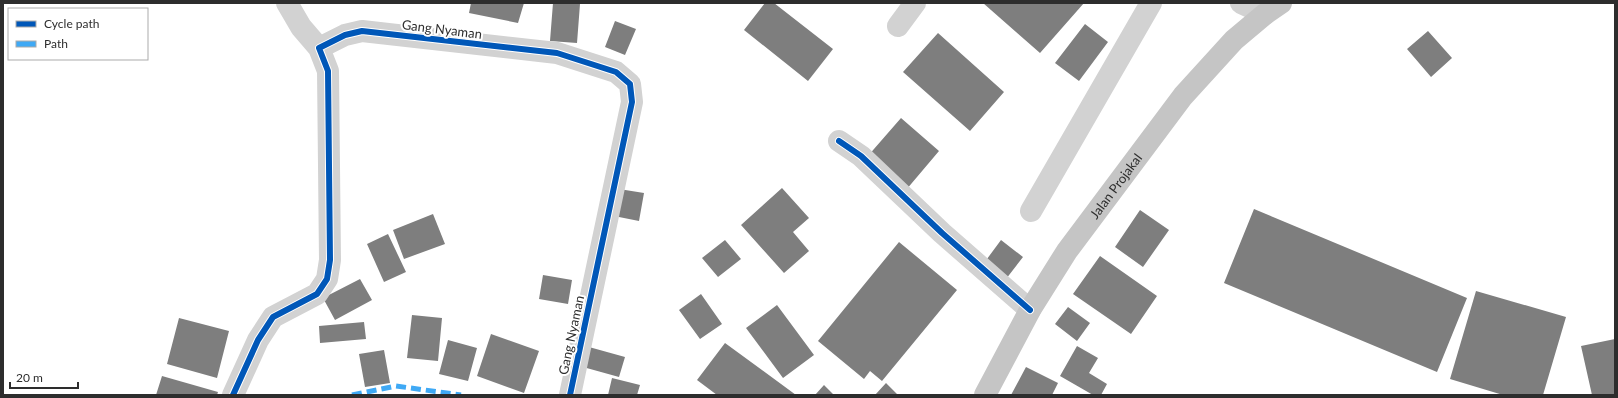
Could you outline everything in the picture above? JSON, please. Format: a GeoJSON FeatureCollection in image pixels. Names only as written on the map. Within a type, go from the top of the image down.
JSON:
{"type":"FeatureCollection","features":[{"type":"Feature","properties":{"kind":"main road","name":"Jalan Projakal"},"geometry":{"type":"LineString","coordinates":[[985,395],[1030,310],[1067,251],[1183,96],[1234,40],[1273,8]]}},
{"type":"Feature","properties":{"kind":"street"},"geometry":{"type":"LineString","coordinates":[[233,395],[258,340],[273,317],[318,294],[327,279],[330,260],[328,71],[319,48],[301,26],[287,3]]}},
{"type":"Feature","properties":{"kind":"street"},"geometry":{"type":"LineString","coordinates":[[898,26],[915,3]]}},
{"type":"Feature","properties":{"kind":"street"},"geometry":{"type":"LineString","coordinates":[[1031,211],[1151,3]]}},
{"type":"Feature","properties":{"kind":"street"},"geometry":{"type":"LineString","coordinates":[[1241,3],[1273,8]]}},
{"type":"Feature","properties":{"kind":"street","name":"Gang Nyaman"},"geometry":{"type":"LineString","coordinates":[[319,48],[345,35],[362,31],[393,34],[557,53],[616,72],[630,84],[632,102],[570,395]]}},
{"type":"Feature","properties":{"kind":"street"},"geometry":{"type":"LineString","coordinates":[[839,141],[861,156],[942,233],[1030,310]]}},
{"type":"Feature","properties":{"kind":"building"},"geometry":{"type":"Polygon","coordinates":[[[471,3],[524,3],[518,23],[469,13],[471,3]]]}},
{"type":"Feature","properties":{"kind":"building"},"geometry":{"type":"Polygon","coordinates":[[[553,3],[580,4],[577,43],[550,41],[553,3]]]}},
{"type":"Feature","properties":{"kind":"building"},"geometry":{"type":"Polygon","coordinates":[[[765,3],[774,3],[833,49],[808,81],[744,30],[765,3]]]}},
{"type":"Feature","properties":{"kind":"building"},"geometry":{"type":"Polygon","coordinates":[[[983,3],[1084,3],[1040,53],[983,3]]]}},
{"type":"Feature","properties":{"kind":"building"},"geometry":{"type":"Polygon","coordinates":[[[615,21],[636,29],[625,55],[605,47],[615,21]]]}},
{"type":"Feature","properties":{"kind":"building"},"geometry":{"type":"Polygon","coordinates":[[[1085,24],[1108,42],[1079,81],[1055,63],[1085,24]]]}},
{"type":"Feature","properties":{"kind":"building"},"geometry":{"type":"Polygon","coordinates":[[[1428,31],[1452,58],[1431,77],[1407,49],[1428,31]]]}},
{"type":"Feature","properties":{"kind":"building"},"geometry":{"type":"Polygon","coordinates":[[[938,33],[1004,92],[970,131],[903,72],[938,33]]]}},
{"type":"Feature","properties":{"kind":"building"},"geometry":{"type":"Polygon","coordinates":[[[901,118],[939,151],[906,190],[867,157],[901,118]]]}},
{"type":"Feature","properties":{"kind":"building"},"geometry":{"type":"Polygon","coordinates":[[[782,188],[809,218],[793,232],[809,251],[784,273],[741,225],[782,188]]]}},
{"type":"Feature","properties":{"kind":"building"},"geometry":{"type":"Polygon","coordinates":[[[619,189],[644,193],[639,221],[614,216],[619,189]]]}},
{"type":"Feature","properties":{"kind":"building"},"geometry":{"type":"Polygon","coordinates":[[[1254,209],[1467,298],[1437,372],[1224,283],[1254,209]]]}},
{"type":"Feature","properties":{"kind":"building"},"geometry":{"type":"Polygon","coordinates":[[[1140,210],[1169,230],[1143,267],[1115,247],[1140,210]]]}},
{"type":"Feature","properties":{"kind":"building"},"geometry":{"type":"Polygon","coordinates":[[[433,214],[445,244],[404,259],[393,230],[433,214]]]}},
{"type":"Feature","properties":{"kind":"building"},"geometry":{"type":"Polygon","coordinates":[[[388,234],[406,272],[384,282],[367,244],[388,234]]]}},
{"type":"Feature","properties":{"kind":"building"},"geometry":{"type":"Polygon","coordinates":[[[725,240],[741,259],[718,277],[702,258],[725,240]]]}},
{"type":"Feature","properties":{"kind":"building"},"geometry":{"type":"Polygon","coordinates":[[[1001,240],[1023,257],[1006,279],[984,263],[1001,240]]]}},
{"type":"Feature","properties":{"kind":"building"},"geometry":{"type":"Polygon","coordinates":[[[899,242],[957,290],[882,381],[870,371],[864,379],[818,341],[899,242]]]}},
{"type":"Feature","properties":{"kind":"building"},"geometry":{"type":"Polygon","coordinates":[[[1100,256],[1157,296],[1131,334],[1073,294],[1100,256]]]}},
{"type":"Feature","properties":{"kind":"building"},"geometry":{"type":"Polygon","coordinates":[[[543,275],[572,280],[568,304],[539,299],[543,275]]]}},
{"type":"Feature","properties":{"kind":"building"},"geometry":{"type":"Polygon","coordinates":[[[360,279],[372,300],[335,320],[323,298],[360,279]]]}},
{"type":"Feature","properties":{"kind":"building"},"geometry":{"type":"Polygon","coordinates":[[[1476,291],[1566,317],[1543,395],[1503,395],[1450,379],[1476,291]]]}},
{"type":"Feature","properties":{"kind":"building"},"geometry":{"type":"Polygon","coordinates":[[[701,294],[722,324],[700,339],[679,310],[701,294]]]}},
{"type":"Feature","properties":{"kind":"building"},"geometry":{"type":"Polygon","coordinates":[[[777,305],[814,355],[783,378],[746,328],[777,305]]]}},
{"type":"Feature","properties":{"kind":"building"},"geometry":{"type":"Polygon","coordinates":[[[1068,307],[1090,323],[1077,341],[1055,324],[1068,307]]]}},
{"type":"Feature","properties":{"kind":"building"},"geometry":{"type":"Polygon","coordinates":[[[412,315],[442,318],[438,361],[407,358],[412,315]]]}},
{"type":"Feature","properties":{"kind":"building"},"geometry":{"type":"Polygon","coordinates":[[[179,318],[229,331],[217,378],[167,364],[179,318]]]}},
{"type":"Feature","properties":{"kind":"building"},"geometry":{"type":"Polygon","coordinates":[[[364,322],[366,339],[320,343],[319,326],[364,322]]]}},
{"type":"Feature","properties":{"kind":"building"},"geometry":{"type":"Polygon","coordinates":[[[491,334],[539,351],[524,393],[477,376],[491,334]]]}},
{"type":"Feature","properties":{"kind":"building"},"geometry":{"type":"Polygon","coordinates":[[[1615,339],[1615,395],[1592,395],[1581,346],[1615,339]]]}},
{"type":"Feature","properties":{"kind":"building"},"geometry":{"type":"Polygon","coordinates":[[[448,340],[477,348],[468,381],[439,374],[448,340]]]}},
{"type":"Feature","properties":{"kind":"building"},"geometry":{"type":"Polygon","coordinates":[[[725,343],[796,395],[717,395],[697,380],[725,343]]]}},
{"type":"Feature","properties":{"kind":"building"},"geometry":{"type":"Polygon","coordinates":[[[1077,346],[1098,358],[1089,373],[1107,384],[1101,395],[1093,395],[1060,376],[1077,346]]]}},
{"type":"Feature","properties":{"kind":"building"},"geometry":{"type":"Polygon","coordinates":[[[589,347],[625,357],[619,377],[583,367],[589,347]]]}},
{"type":"Feature","properties":{"kind":"building"},"geometry":{"type":"Polygon","coordinates":[[[384,350],[390,383],[365,387],[359,354],[384,350]]]}},
{"type":"Feature","properties":{"kind":"building"},"geometry":{"type":"Polygon","coordinates":[[[1026,367],[1058,383],[1052,395],[1011,395],[1026,367]]]}},
{"type":"Feature","properties":{"kind":"building"},"geometry":{"type":"Polygon","coordinates":[[[162,376],[218,392],[217,395],[156,395],[162,376]]]}},
{"type":"Feature","properties":{"kind":"building"},"geometry":{"type":"Polygon","coordinates":[[[612,378],[640,385],[637,395],[608,395],[612,378]]]}},
{"type":"Feature","properties":{"kind":"building"},"geometry":{"type":"Polygon","coordinates":[[[886,383],[898,395],[875,395],[886,383]]]}},
{"type":"Feature","properties":{"kind":"building"},"geometry":{"type":"Polygon","coordinates":[[[824,385],[834,395],[815,395],[824,385]]]}},
{"type":"Feature","properties":{"kind":"marked path"},"geometry":{"type":"LineString","coordinates":[[352,395],[396,386],[461,395]]}},
{"type":"Feature","properties":{"kind":"cycle path"},"geometry":{"type":"LineString","coordinates":[[233,395],[258,340],[273,317],[317,294],[327,279],[330,260],[328,71],[319,48],[345,35],[362,31],[557,53],[616,72],[630,84],[632,102],[570,395]]}},
{"type":"Feature","properties":{"kind":"cycle path"},"geometry":{"type":"LineString","coordinates":[[839,141],[861,156],[942,233],[1030,310]]}}]}
